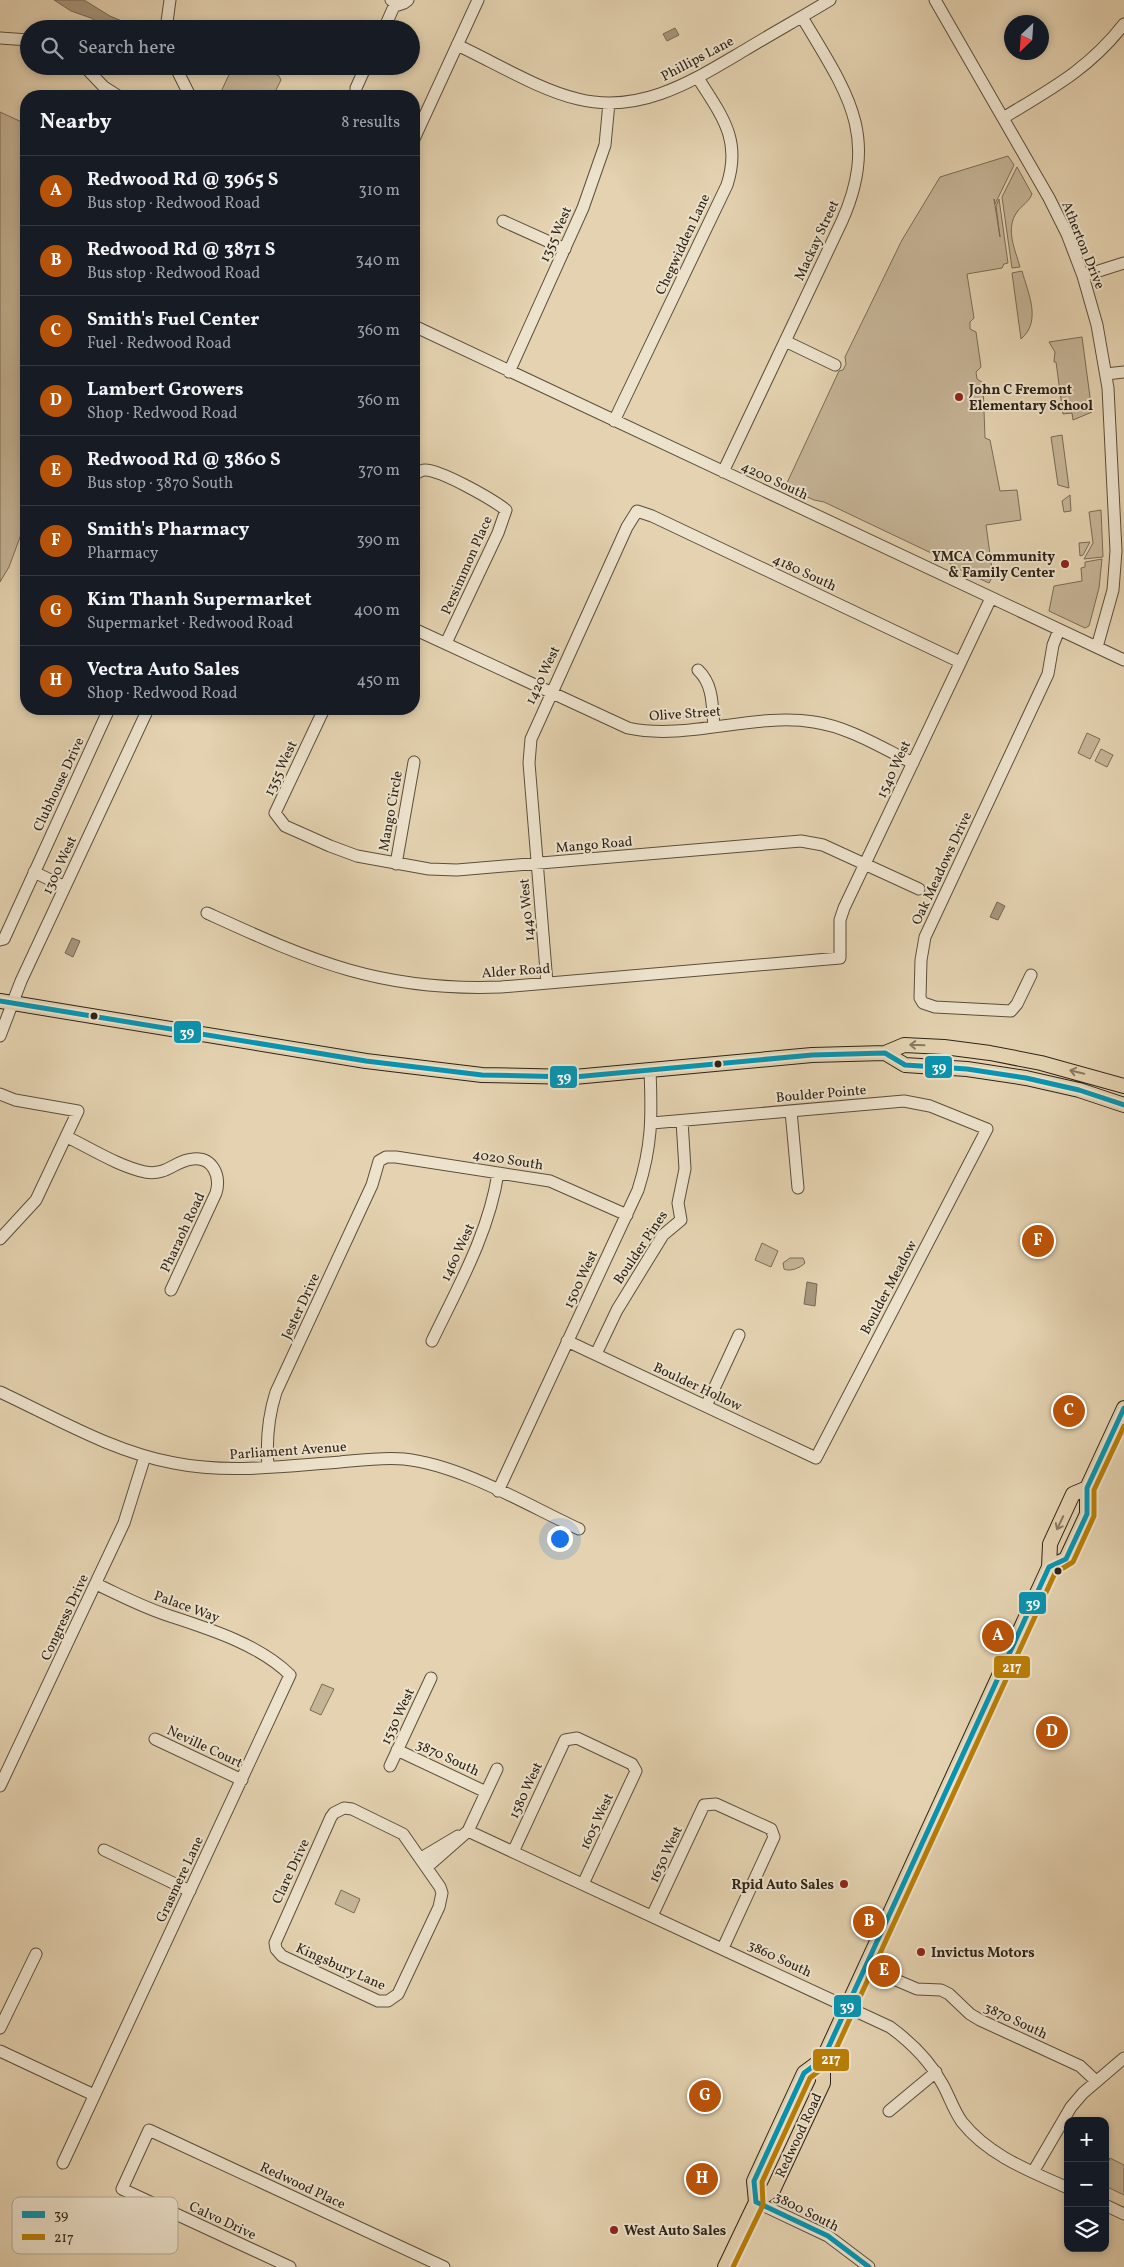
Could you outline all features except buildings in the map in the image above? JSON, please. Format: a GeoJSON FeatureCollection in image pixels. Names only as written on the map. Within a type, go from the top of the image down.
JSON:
{"type":"FeatureCollection","features":[{"type":"Feature","properties":{"kind":"main road"},"geometry":{"type":"LineString","coordinates":[[7,1001],[432,1070],[523,1077],[574,1077],[812,1055],[886,1053],[904,1045],[928,1045],[1031,1061],[1124,1086]]}},
{"type":"Feature","properties":{"kind":"main road"},"geometry":{"type":"LineString","coordinates":[[886,1053],[906,1064],[967,1069],[1036,1080],[1079,1090],[1124,1105]]}},
{"type":"Feature","properties":{"kind":"main road"},"geometry":{"type":"LineString","coordinates":[[967,1069],[991,1065],[1025,1069],[1031,1061]]}},
{"type":"Feature","properties":{"kind":"main road","name":"Redwood Road"},"geometry":{"type":"LineString","coordinates":[[1050,1567],[1066,1559],[1087,1514],[1087,1488],[1124,1408]]}},
{"type":"Feature","properties":{"kind":"main road","name":"Redwood Road"},"geometry":{"type":"LineString","coordinates":[[726,2267],[756,2202],[773,2190],[823,2083],[823,2059],[1050,1567],[1050,1544],[1073,1494],[1087,1488]]}},
{"type":"Feature","properties":{"kind":"main road","name":"Redwood Road"},"geometry":{"type":"LineString","coordinates":[[756,2202],[754,2181],[804,2073],[823,2059]]}},
{"type":"Feature","properties":{"kind":"street"},"geometry":{"type":"LineString","coordinates":[[167,20],[170,0]]}},
{"type":"Feature","properties":{"kind":"street"},"geometry":{"type":"LineString","coordinates":[[387,20],[393,2],[402,4],[408,0]]}},
{"type":"Feature","properties":{"kind":"street"},"geometry":{"type":"LineString","coordinates":[[420,126],[478,0]]}},
{"type":"Feature","properties":{"kind":"street","name":"Phillips Lane"},"geometry":{"type":"LineString","coordinates":[[457,45],[567,96],[609,103],[632,101],[657,96],[698,78],[830,0]]}},
{"type":"Feature","properties":{"kind":"street","name":"Atherton Drive"},"geometry":{"type":"LineString","coordinates":[[935,0],[1049,198],[1067,234],[1083,276],[1097,325],[1106,374],[1115,509],[1116,565],[1110,605],[1097,647]]}},
{"type":"Feature","properties":{"kind":"street","name":"Mackay Street"},"geometry":{"type":"LineString","coordinates":[[722,472],[851,201],[859,161],[859,137],[851,106],[844,89],[802,17]]}},
{"type":"Feature","properties":{"kind":"street"},"geometry":{"type":"LineString","coordinates":[[1003,118],[1064,81],[1089,63],[1109,44],[1124,24]]}},
{"type":"Feature","properties":{"kind":"street"},"geometry":{"type":"LineString","coordinates":[[0,38],[20,39]]}},
{"type":"Feature","properties":{"kind":"street"},"geometry":{"type":"LineString","coordinates":[[93,75],[109,90]]}},
{"type":"Feature","properties":{"kind":"street"},"geometry":{"type":"LineString","coordinates":[[179,75],[186,90]]}},
{"type":"Feature","properties":{"kind":"street"},"geometry":{"type":"LineString","coordinates":[[356,88],[362,75]]}},
{"type":"Feature","properties":{"kind":"street","name":"Chegwidden Lane"},"geometry":{"type":"LineString","coordinates":[[614,421],[727,185],[732,169],[733,145],[730,133],[698,78]]}},
{"type":"Feature","properties":{"kind":"street","name":"1355 West"},"geometry":{"type":"LineString","coordinates":[[509,372],[581,213],[601,160],[607,134],[609,103]]}},
{"type":"Feature","properties":{"kind":"street"},"geometry":{"type":"LineString","coordinates":[[503,221],[565,249]]}},
{"type":"Feature","properties":{"kind":"street"},"geometry":{"type":"LineString","coordinates":[[1083,276],[1124,263]]}},
{"type":"Feature","properties":{"kind":"street","name":"4200 South"},"geometry":{"type":"LineString","coordinates":[[420,329],[1124,660]]}},
{"type":"Feature","properties":{"kind":"street"},"geometry":{"type":"LineString","coordinates":[[785,342],[835,365]]}},
{"type":"Feature","properties":{"kind":"street"},"geometry":{"type":"LineString","coordinates":[[1106,374],[1124,372]]}},
{"type":"Feature","properties":{"kind":"street","name":"Persimmon Place"},"geometry":{"type":"LineString","coordinates":[[420,472],[423,470],[436,473],[485,496],[506,510],[498,533],[446,643]]}},
{"type":"Feature","properties":{"kind":"street","name":"4180 South"},"geometry":{"type":"LineString","coordinates":[[636,511],[652,516],[960,662]]}},
{"type":"Feature","properties":{"kind":"street","name":"1420 West"},"geometry":{"type":"LineString","coordinates":[[537,864],[530,788],[529,751],[536,724],[636,511]]}},
{"type":"Feature","properties":{"kind":"street","name":"1540 West"},"geometry":{"type":"LineString","coordinates":[[840,958],[840,920],[991,598]]}},
{"type":"Feature","properties":{"kind":"street","name":"Oak Meadows Drive"},"geometry":{"type":"LineString","coordinates":[[1031,975],[1017,1004],[1010,1011],[935,1007],[923,1003],[920,998],[923,942],[1048,674],[1053,644],[1059,630]]}},
{"type":"Feature","properties":{"kind":"street","name":"Olive Street"},"geometry":{"type":"LineString","coordinates":[[420,632],[628,728],[642,731],[788,720],[815,722],[845,731],[913,763]]}},
{"type":"Feature","properties":{"kind":"street"},"geometry":{"type":"LineString","coordinates":[[698,670],[707,681],[710,690],[714,727]]}},
{"type":"Feature","properties":{"kind":"street","name":"Clubhouse Drive"},"geometry":{"type":"LineString","coordinates":[[0,940],[4,939],[106,715]]}},
{"type":"Feature","properties":{"kind":"street","name":"1300 West"},"geometry":{"type":"LineString","coordinates":[[0,1036],[7,1001],[21,981],[145,715]]}},
{"type":"Feature","properties":{"kind":"street","name":"1355 West"},"geometry":{"type":"LineString","coordinates":[[275,814],[321,715]]}},
{"type":"Feature","properties":{"kind":"street","name":"Mango Circle"},"geometry":{"type":"LineString","coordinates":[[396,864],[414,762]]}},
{"type":"Feature","properties":{"kind":"street","name":"Mango Road"},"geometry":{"type":"LineString","coordinates":[[275,814],[285,826],[357,856],[430,869],[457,870],[537,864],[795,841],[823,845],[919,889]]}},
{"type":"Feature","properties":{"kind":"street","name":"1440 West"},"geometry":{"type":"LineString","coordinates":[[537,864],[547,983]]}},
{"type":"Feature","properties":{"kind":"street"},"geometry":{"type":"LineString","coordinates":[[34,872],[65,887]]}},
{"type":"Feature","properties":{"kind":"street","name":"Alder Road"},"geometry":{"type":"LineString","coordinates":[[207,913],[299,954],[350,971],[401,981],[454,987],[501,987],[840,958]]}},
{"type":"Feature","properties":{"kind":"street","name":"1500 West"},"geometry":{"type":"LineString","coordinates":[[498,1490],[638,1190],[646,1164],[652,1124],[650,1071]]}},
{"type":"Feature","properties":{"kind":"street"},"geometry":{"type":"LineString","coordinates":[[0,1094],[15,1100],[78,1111],[36,1200],[0,1239]]}},
{"type":"Feature","properties":{"kind":"street","name":"Boulder Pointe"},"geometry":{"type":"LineString","coordinates":[[652,1124],[904,1101],[930,1106],[987,1129]]}},
{"type":"Feature","properties":{"kind":"street"},"geometry":{"type":"LineString","coordinates":[[791,1111],[798,1188]]}},
{"type":"Feature","properties":{"kind":"street","name":"Boulder Pines"},"geometry":{"type":"LineString","coordinates":[[596,1354],[617,1310],[663,1235],[681,1220],[678,1203],[685,1169],[682,1121]]}},
{"type":"Feature","properties":{"kind":"street","name":"Boulder Meadow"},"geometry":{"type":"LineString","coordinates":[[816,1458],[987,1129]]}},
{"type":"Feature","properties":{"kind":"street","name":"Pharaoh Road"},"geometry":{"type":"LineString","coordinates":[[67,1137],[133,1168],[146,1172],[159,1173],[192,1159],[210,1163],[215,1170],[218,1178],[216,1193],[171,1290]]}},
{"type":"Feature","properties":{"kind":"street","name":"4020 South"},"geometry":{"type":"LineString","coordinates":[[379,1161],[386,1157],[396,1157],[538,1179],[563,1185],[627,1215]]}},
{"type":"Feature","properties":{"kind":"street","name":"Jester Drive"},"geometry":{"type":"LineString","coordinates":[[268,1467],[267,1432],[270,1410],[276,1392],[372,1185],[379,1161]]}},
{"type":"Feature","properties":{"kind":"street","name":"1460 West"},"geometry":{"type":"LineString","coordinates":[[432,1341],[483,1232],[492,1206],[498,1173]]}},
{"type":"Feature","properties":{"kind":"street"},"geometry":{"type":"LineString","coordinates":[[706,1406],[739,1335]]}},
{"type":"Feature","properties":{"kind":"street","name":"Boulder Hollow"},"geometry":{"type":"LineString","coordinates":[[568,1341],[816,1458]]}},
{"type":"Feature","properties":{"kind":"street","name":"Parliament Avenue"},"geometry":{"type":"LineString","coordinates":[[0,1392],[96,1437],[145,1456],[206,1468],[268,1467],[403,1459],[430,1463],[455,1471],[498,1490],[579,1529]]}},
{"type":"Feature","properties":{"kind":"street","name":"Congress Drive"},"geometry":{"type":"LineString","coordinates":[[0,1786],[127,1516],[145,1456]]}},
{"type":"Feature","properties":{"kind":"street","name":"Palace Way"},"geometry":{"type":"LineString","coordinates":[[96,1584],[148,1608],[198,1624],[276,1661],[290,1674]]}},
{"type":"Feature","properties":{"kind":"street","name":"Grasmere Lane"},"geometry":{"type":"LineString","coordinates":[[63,2164],[290,1674]]}},
{"type":"Feature","properties":{"kind":"street","name":"1530 West"},"geometry":{"type":"LineString","coordinates":[[390,1766],[431,1678]]}},
{"type":"Feature","properties":{"kind":"street","name":"1605 West"},"geometry":{"type":"LineString","coordinates":[[565,1740],[577,1738],[632,1764],[636,1771],[583,1884]]}},
{"type":"Feature","properties":{"kind":"street","name":"Neville Court"},"geometry":{"type":"LineString","coordinates":[[155,1739],[242,1780]]}},
{"type":"Feature","properties":{"kind":"street","name":"1580 West"},"geometry":{"type":"LineString","coordinates":[[513,1852],[565,1740]]}},
{"type":"Feature","properties":{"kind":"street","name":"3870 South"},"geometry":{"type":"LineString","coordinates":[[397,1750],[486,1792]]}},
{"type":"Feature","properties":{"kind":"street"},"geometry":{"type":"LineString","coordinates":[[424,1863],[438,1846],[468,1831],[497,1768]]}},
{"type":"Feature","properties":{"kind":"street","name":"1630 West"},"geometry":{"type":"LineString","coordinates":[[652,1916],[704,1805],[716,1804],[771,1829],[774,1836],[723,1948]]}},
{"type":"Feature","properties":{"kind":"street","name":"Clare Drive"},"geometry":{"type":"LineString","coordinates":[[278,1953],[275,1943],[279,1929],[334,1813],[344,1808],[352,1809],[400,1831],[408,1838],[424,1863]]}},
{"type":"Feature","properties":{"kind":"street","name":"3860 South"},"geometry":{"type":"LineString","coordinates":[[468,1831],[890,2027],[908,2041],[936,2072],[961,2121],[975,2136],[990,2149],[1064,2186]]}},
{"type":"Feature","properties":{"kind":"street"},"geometry":{"type":"LineString","coordinates":[[104,1850],[190,1890]]}},
{"type":"Feature","properties":{"kind":"street","name":"Kingsbury Lane"},"geometry":{"type":"LineString","coordinates":[[278,1953],[378,2001],[392,2000],[398,1994],[441,1900],[440,1887],[424,1863]]}},
{"type":"Feature","properties":{"kind":"street"},"geometry":{"type":"LineString","coordinates":[[0,2028],[36,1954]]}},
{"type":"Feature","properties":{"kind":"street","name":"3870 South"},"geometry":{"type":"LineString","coordinates":[[896,1980],[917,1989],[941,1990],[949,1994],[970,2014],[1080,2066],[1096,2081]]}},
{"type":"Feature","properties":{"kind":"street"},"geometry":{"type":"LineString","coordinates":[[0,2051],[94,2095]]}},
{"type":"Feature","properties":{"kind":"street"},"geometry":{"type":"LineString","coordinates":[[1033,2172],[1071,2107],[1096,2081],[1124,2058]]}},
{"type":"Feature","properties":{"kind":"street"},"geometry":{"type":"LineString","coordinates":[[889,2111],[936,2072]]}},
{"type":"Feature","properties":{"kind":"street","name":"Calvo Drive"},"geometry":{"type":"LineString","coordinates":[[139,2197],[122,2189],[149,2130]]}},
{"type":"Feature","properties":{"kind":"street","name":"Redwood Place"},"geometry":{"type":"LineString","coordinates":[[149,2130],[444,2267]]}},
{"type":"Feature","properties":{"kind":"street","name":"3800 South"},"geometry":{"type":"LineString","coordinates":[[756,2202],[828,2236],[869,2267]]}},
{"type":"Feature","properties":{"kind":"street"},"geometry":{"type":"LineString","coordinates":[[1109,2207],[1124,2214]]}},
{"type":"Feature","properties":{"kind":"street","name":"Calvo Drive"},"geometry":{"type":"LineString","coordinates":[[178,2215],[288,2266]]}},
{"type":"Feature","properties":{"kind":"shaded area"},"geometry":{"type":"Polygon","coordinates":[[[54,0],[84,0],[120,20],[94,20],[71,11],[54,0]]]}},
{"type":"Feature","properties":{"kind":"shaded area"},"geometry":{"type":"Polygon","coordinates":[[[675,28],[679,35],[667,41],[663,34],[675,28]]]}},
{"type":"Feature","properties":{"kind":"shaded area"},"geometry":{"type":"Polygon","coordinates":[[[229,75],[277,75],[281,80],[276,90],[222,90],[229,75]]]}},
{"type":"Feature","properties":{"kind":"shaded area"},"geometry":{"type":"Polygon","coordinates":[[[0,112],[20,121],[20,537],[9,567],[0,582],[0,112]]]}},
{"type":"Feature","properties":{"kind":"shaded area"},"geometry":{"type":"Polygon","coordinates":[[[1008,156],[1014,165],[995,204],[994,199],[1000,237],[996,206],[999,199],[1008,263],[1004,264],[1002,268],[967,274],[974,318],[970,322],[970,329],[976,332],[981,367],[976,372],[977,379],[983,383],[985,438],[990,440],[1000,491],[1017,490],[1021,520],[986,525],[993,576],[989,583],[952,566],[948,561],[824,502],[814,500],[788,488],[786,485],[839,371],[843,370],[846,364],[845,357],[902,240],[940,177],[1008,156]]]}},
{"type":"Feature","properties":{"kind":"shaded area"},"geometry":{"type":"Polygon","coordinates":[[[1017,167],[1032,194],[1013,219],[1012,239],[1020,267],[1012,268],[1002,197],[1017,167]]]}},
{"type":"Feature","properties":{"kind":"shaded area"},"geometry":{"type":"Polygon","coordinates":[[[1022,271],[1030,297],[1032,315],[1031,324],[1021,339],[1012,273],[1022,271]]]}},
{"type":"Feature","properties":{"kind":"shaded area"},"geometry":{"type":"Polygon","coordinates":[[[1082,337],[1092,412],[1073,420],[1072,413],[1063,414],[1056,362],[1054,362],[1055,352],[1049,342],[1082,337]]]}},
{"type":"Feature","properties":{"kind":"shaded area"},"geometry":{"type":"Polygon","coordinates":[[[1062,435],[1069,488],[1058,485],[1051,437],[1062,435]]]}},
{"type":"Feature","properties":{"kind":"shaded area"},"geometry":{"type":"Polygon","coordinates":[[[1070,495],[1071,511],[1064,512],[1062,501],[1070,495]]]}},
{"type":"Feature","properties":{"kind":"shaded area"},"geometry":{"type":"Polygon","coordinates":[[[1101,510],[1103,557],[1084,559],[1093,543],[1089,512],[1101,510]]]}},
{"type":"Feature","properties":{"kind":"shaded area"},"geometry":{"type":"Polygon","coordinates":[[[1090,542],[1083,555],[1080,556],[1079,543],[1090,542]]]}},
{"type":"Feature","properties":{"kind":"shaded area"},"geometry":{"type":"Polygon","coordinates":[[[1102,559],[1099,588],[1089,626],[1085,628],[1049,611],[1054,586],[1082,581],[1081,568],[1085,567],[1085,562],[1102,559]]]}},
{"type":"Feature","properties":{"kind":"shaded area"},"geometry":{"type":"Polygon","coordinates":[[[1087,733],[1100,739],[1090,759],[1078,753],[1087,733]]]}},
{"type":"Feature","properties":{"kind":"shaded area"},"geometry":{"type":"Polygon","coordinates":[[[1101,749],[1113,755],[1107,767],[1095,761],[1101,749]]]}},
{"type":"Feature","properties":{"kind":"shaded area"},"geometry":{"type":"Polygon","coordinates":[[[997,902],[1005,906],[998,920],[990,917],[997,902]]]}},
{"type":"Feature","properties":{"kind":"shaded area"},"geometry":{"type":"Polygon","coordinates":[[[72,938],[80,941],[73,957],[65,953],[72,938]]]}},
{"type":"Feature","properties":{"kind":"shaded area"},"geometry":{"type":"Polygon","coordinates":[[[762,1243],[778,1251],[771,1267],[755,1260],[762,1243]]]}},
{"type":"Feature","properties":{"kind":"shaded area"},"geometry":{"type":"Polygon","coordinates":[[[790,1258],[803,1258],[805,1263],[795,1269],[784,1269],[783,1263],[790,1258]]]}},
{"type":"Feature","properties":{"kind":"shaded area"},"geometry":{"type":"Polygon","coordinates":[[[807,1282],[817,1284],[815,1306],[804,1304],[807,1282]]]}},
{"type":"Feature","properties":{"kind":"shaded area"},"geometry":{"type":"Polygon","coordinates":[[[322,1684],[334,1689],[321,1715],[310,1710],[322,1684]]]}},
{"type":"Feature","properties":{"kind":"shaded area"},"geometry":{"type":"Polygon","coordinates":[[[341,1890],[360,1899],[354,1913],[335,1904],[341,1890]]]}},
{"type":"Feature","properties":{"kind":"shaded area"},"geometry":{"type":"Polygon","coordinates":[[[1110,2158],[1124,2165],[1124,2195],[1109,2188],[1110,2158]]]}},
{"type":"Feature","properties":{"kind":"transit line","name":"39"},"geometry":{"type":"LineString","coordinates":[[0,1001],[366,1061],[482,1075],[574,1077],[812,1055],[885,1053],[905,1065],[967,1069],[1026,1078],[1079,1090],[1124,1105]]}},
{"type":"Feature","properties":{"kind":"transit line","name":"39"},"geometry":{"type":"LineString","coordinates":[[756,2202],[754,2181],[804,2073],[823,2059],[1049,1567],[1066,1559],[1087,1514],[1087,1488],[1124,1408]]}},
{"type":"Feature","properties":{"kind":"transit line","name":"217"},"geometry":{"type":"LineString","coordinates":[[733,2267],[763,2205],[762,2182],[810,2078],[830,2062],[1055,1573],[1073,1562],[1094,1516],[1094,1490],[1124,1426]]}},
{"type":"Feature","properties":{"kind":"transit line","name":"39"},"geometry":{"type":"LineString","coordinates":[[756,2202],[828,2236],[869,2267]]}},
{"type":"Feature","properties":{"kind":"place","name":"John C Fremont Elementary School"},"geometry":{"type":"Point","coordinates":[959,397]}},
{"type":"Feature","properties":{"kind":"place","name":"YMCA Community & Family Center"},"geometry":{"type":"Point","coordinates":[1065,564]}},
{"type":"Feature","properties":{"kind":"place","name":"Smith's Pharmacy"},"geometry":{"type":"Point","coordinates":[1038,1241]}},
{"type":"Feature","properties":{"kind":"place","name":"Smith's Fuel Center"},"geometry":{"type":"Point","coordinates":[1069,1411]}},
{"type":"Feature","properties":{"kind":"place","name":"Redwood Rd @ 3965 S"},"geometry":{"type":"Point","coordinates":[998,1636]}},
{"type":"Feature","properties":{"kind":"place","name":"Lambert Growers"},"geometry":{"type":"Point","coordinates":[1052,1732]}},
{"type":"Feature","properties":{"kind":"place","name":"Rpid Auto Sales"},"geometry":{"type":"Point","coordinates":[844,1884]}},
{"type":"Feature","properties":{"kind":"place","name":"Redwood Rd @ 3871 S"},"geometry":{"type":"Point","coordinates":[869,1922]}},
{"type":"Feature","properties":{"kind":"place","name":"Invictus Motors"},"geometry":{"type":"Point","coordinates":[921,1952]}},
{"type":"Feature","properties":{"kind":"place","name":"Redwood Rd @ 3860 S"},"geometry":{"type":"Point","coordinates":[884,1971]}},
{"type":"Feature","properties":{"kind":"place","name":"Kim Thanh Supermarket"},"geometry":{"type":"Point","coordinates":[705,2096]}},
{"type":"Feature","properties":{"kind":"place","name":"Vectra Auto Sales"},"geometry":{"type":"Point","coordinates":[702,2179]}},
{"type":"Feature","properties":{"kind":"place","name":"West Auto Sales"},"geometry":{"type":"Point","coordinates":[614,2230]}}]}
